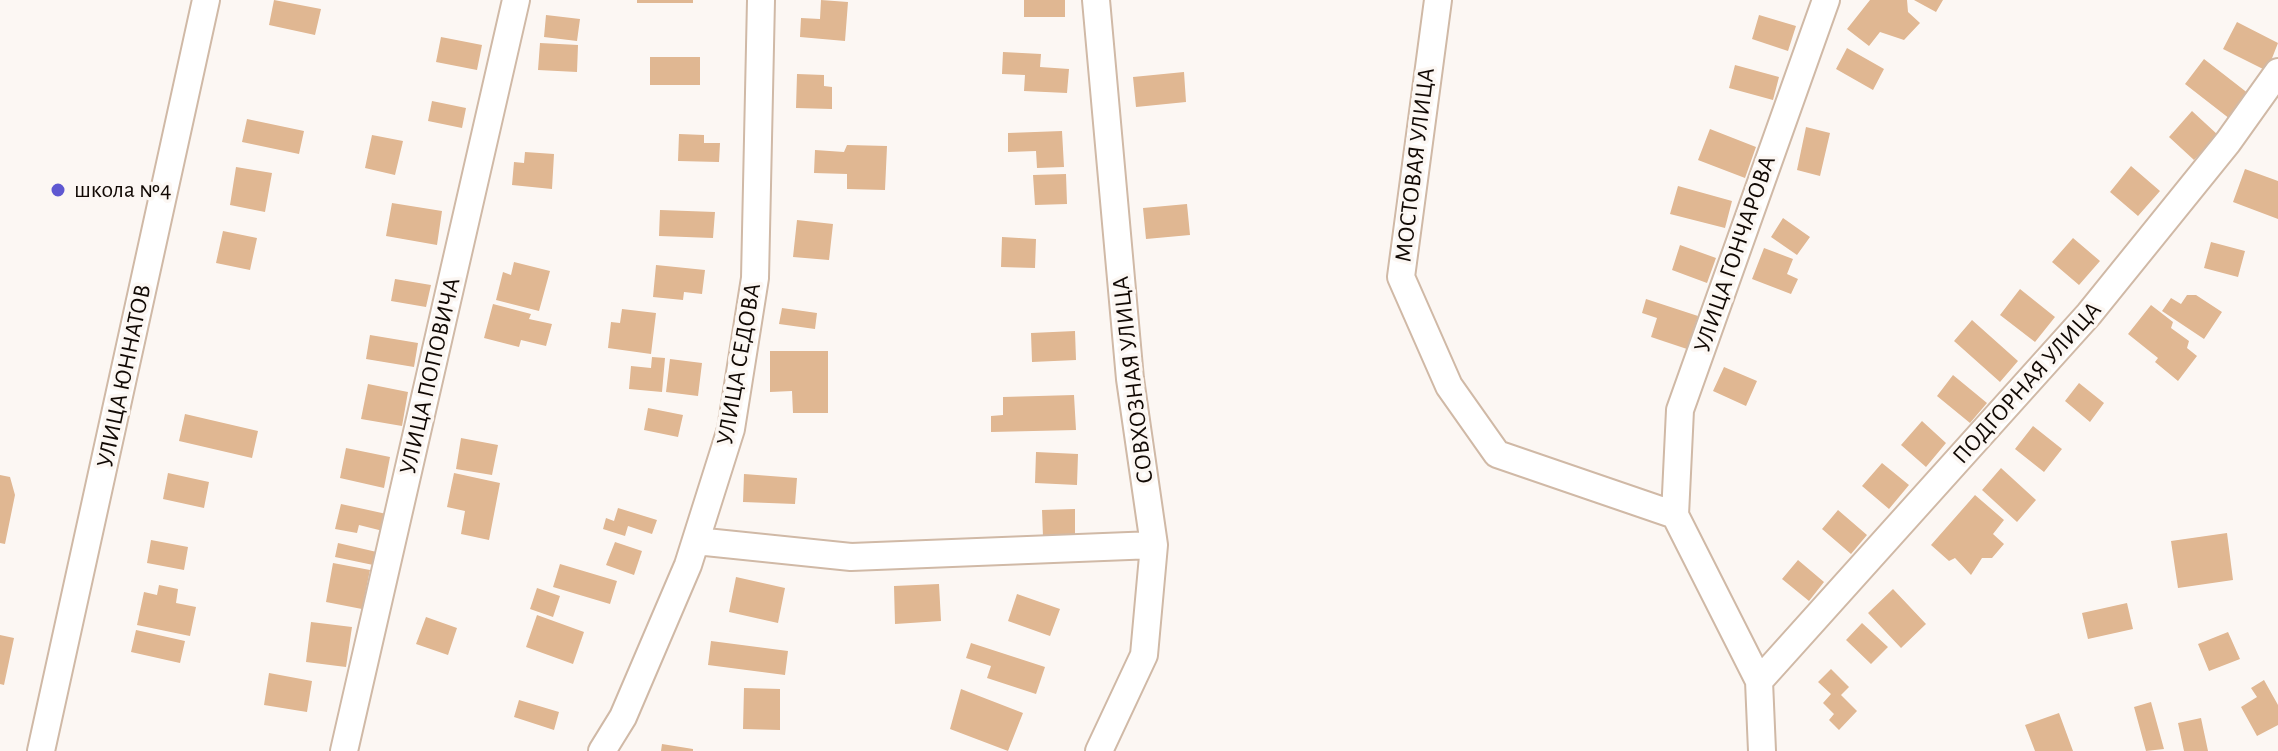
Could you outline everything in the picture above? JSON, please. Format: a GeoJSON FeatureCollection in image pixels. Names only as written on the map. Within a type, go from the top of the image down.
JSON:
{"type":"FeatureCollection","features":[{"type":"Feature","properties":{"kind":"street","name":"УЛИЦА ЮННАТОВ"},"geometry":{"type":"LineString","coordinates":[[41,751],[206,0]]}},
{"type":"Feature","properties":{"kind":"street","name":"УЛИЦА ПОПОВИЧА"},"geometry":{"type":"LineString","coordinates":[[344,751],[516,0]]}},
{"type":"Feature","properties":{"kind":"street","name":"УЛИЦА СЕДОВА"},"geometry":{"type":"LineString","coordinates":[[602,751],[623,717],[696,541],[731,429],[755,278],[761,0]]}},
{"type":"Feature","properties":{"kind":"street","name":"СОВХОЗНАЯ УЛИЦА"},"geometry":{"type":"LineString","coordinates":[[1096,0],[1130,379],[1154,545],[1144,655],[1099,751]]}},
{"type":"Feature","properties":{"kind":"street","name":"МОСТОВАЯ УЛИЦА"},"geometry":{"type":"LineString","coordinates":[[1438,0],[1401,277],[1449,386],[1497,454],[1675,515]]}},
{"type":"Feature","properties":{"kind":"street","name":"УЛИЦА ГОНЧАРОВА"},"geometry":{"type":"LineString","coordinates":[[1675,515],[1680,410],[1826,0]]}},
{"type":"Feature","properties":{"kind":"street","name":"ПОДГОРНАЯ УЛИЦА"},"geometry":{"type":"LineString","coordinates":[[1759,681],[2089,314],[2228,142],[2278,72]]}},
{"type":"Feature","properties":{"kind":"street"},"geometry":{"type":"LineString","coordinates":[[1675,515],[1759,681],[1762,751]]}},
{"type":"Feature","properties":{"kind":"street"},"geometry":{"type":"LineString","coordinates":[[696,541],[851,557],[1154,545]]}},
{"type":"Feature","properties":{"kind":"building"},"geometry":{"type":"Polygon","coordinates":[[[274,0],[321,9],[315,35],[269,25],[274,0]]]}},
{"type":"Feature","properties":{"kind":"building"},"geometry":{"type":"Polygon","coordinates":[[[637,0],[693,0],[693,3],[637,3],[637,0]]]}},
{"type":"Feature","properties":{"kind":"building"},"geometry":{"type":"Polygon","coordinates":[[[821,0],[848,2],[845,41],[800,37],[801,18],[820,19],[821,0]]]}},
{"type":"Feature","properties":{"kind":"building"},"geometry":{"type":"Polygon","coordinates":[[[1024,0],[1065,0],[1065,17],[1024,17],[1024,0]]]}},
{"type":"Feature","properties":{"kind":"building"},"geometry":{"type":"Polygon","coordinates":[[[1870,0],[1907,0],[1908,12],[1920,23],[1904,40],[1880,32],[1869,46],[1847,29],[1870,0]]]}},
{"type":"Feature","properties":{"kind":"building"},"geometry":{"type":"Polygon","coordinates":[[[1914,0],[1943,0],[1936,12],[1914,0]]]}},
{"type":"Feature","properties":{"kind":"building"},"geometry":{"type":"Polygon","coordinates":[[[546,15],[580,19],[577,41],[544,37],[546,15]]]}},
{"type":"Feature","properties":{"kind":"building"},"geometry":{"type":"Polygon","coordinates":[[[1759,15],[1796,26],[1788,51],[1752,39],[1759,15]]]}},
{"type":"Feature","properties":{"kind":"building"},"geometry":{"type":"Polygon","coordinates":[[[2237,22],[2278,43],[2267,71],[2223,49],[2237,22]]]}},
{"type":"Feature","properties":{"kind":"building"},"geometry":{"type":"Polygon","coordinates":[[[441,37],[482,45],[477,70],[436,62],[441,37]]]}},
{"type":"Feature","properties":{"kind":"building"},"geometry":{"type":"Polygon","coordinates":[[[540,43],[578,45],[577,72],[538,70],[540,43]]]}},
{"type":"Feature","properties":{"kind":"building"},"geometry":{"type":"Polygon","coordinates":[[[1847,48],[1884,69],[1873,90],[1836,69],[1847,48]]]}},
{"type":"Feature","properties":{"kind":"building"},"geometry":{"type":"Polygon","coordinates":[[[1003,52],[1041,54],[1040,67],[1069,69],[1067,93],[1024,91],[1025,75],[1002,74],[1003,52]]]}},
{"type":"Feature","properties":{"kind":"building"},"geometry":{"type":"Polygon","coordinates":[[[650,57],[700,57],[700,85],[650,85],[650,57]]]}},
{"type":"Feature","properties":{"kind":"building"},"geometry":{"type":"Polygon","coordinates":[[[2204,59],[2249,94],[2230,119],[2185,84],[2204,59]]]}},
{"type":"Feature","properties":{"kind":"building"},"geometry":{"type":"Polygon","coordinates":[[[1735,65],[1779,77],[1773,100],[1729,88],[1735,65]]]}},
{"type":"Feature","properties":{"kind":"building"},"geometry":{"type":"Polygon","coordinates":[[[1184,72],[1186,102],[1136,107],[1133,77],[1184,72]]]}},
{"type":"Feature","properties":{"kind":"building"},"geometry":{"type":"Polygon","coordinates":[[[797,74],[824,75],[824,86],[832,87],[832,109],[796,108],[797,74]]]}},
{"type":"Feature","properties":{"kind":"building"},"geometry":{"type":"Polygon","coordinates":[[[432,101],[466,108],[462,128],[428,121],[432,101]]]}},
{"type":"Feature","properties":{"kind":"building"},"geometry":{"type":"Polygon","coordinates":[[[2192,111],[2218,135],[2194,160],[2169,137],[2192,111]]]}},
{"type":"Feature","properties":{"kind":"building"},"geometry":{"type":"Polygon","coordinates":[[[247,119],[304,131],[299,154],[242,142],[247,119]]]}},
{"type":"Feature","properties":{"kind":"building"},"geometry":{"type":"Polygon","coordinates":[[[1806,127],[1830,133],[1820,176],[1797,170],[1806,127]]]}},
{"type":"Feature","properties":{"kind":"building"},"geometry":{"type":"Polygon","coordinates":[[[1710,129],[1756,147],[1745,178],[1698,160],[1710,129]]]}},
{"type":"Feature","properties":{"kind":"building"},"geometry":{"type":"Polygon","coordinates":[[[1062,131],[1064,167],[1037,168],[1036,151],[1008,152],[1008,133],[1062,131]]]}},
{"type":"Feature","properties":{"kind":"building"},"geometry":{"type":"Polygon","coordinates":[[[679,134],[704,135],[704,143],[720,143],[719,162],[678,161],[679,134]]]}},
{"type":"Feature","properties":{"kind":"building"},"geometry":{"type":"Polygon","coordinates":[[[372,135],[403,141],[395,175],[365,168],[372,135]]]}},
{"type":"Feature","properties":{"kind":"building"},"geometry":{"type":"Polygon","coordinates":[[[847,145],[887,146],[885,190],[847,189],[847,174],[814,173],[815,150],[844,152],[847,145]]]}},
{"type":"Feature","properties":{"kind":"building"},"geometry":{"type":"Polygon","coordinates":[[[525,152],[554,154],[552,189],[512,185],[514,162],[524,163],[525,152]]]}},
{"type":"Feature","properties":{"kind":"building"},"geometry":{"type":"Polygon","coordinates":[[[2131,166],[2160,191],[2138,216],[2110,192],[2131,166]]]}},
{"type":"Feature","properties":{"kind":"building"},"geometry":{"type":"Polygon","coordinates":[[[236,167],[272,173],[265,212],[230,205],[236,167]]]}},
{"type":"Feature","properties":{"kind":"building"},"geometry":{"type":"Polygon","coordinates":[[[2245,169],[2278,181],[2278,219],[2233,202],[2245,169]]]}},
{"type":"Feature","properties":{"kind":"building"},"geometry":{"type":"Polygon","coordinates":[[[1066,174],[1067,204],[1035,205],[1033,175],[1066,174]]]}},
{"type":"Feature","properties":{"kind":"building"},"geometry":{"type":"Polygon","coordinates":[[[1678,186],[1732,201],[1725,228],[1670,214],[1678,186]]]}},
{"type":"Feature","properties":{"kind":"building"},"geometry":{"type":"Polygon","coordinates":[[[392,203],[442,211],[437,245],[386,236],[392,203]]]}},
{"type":"Feature","properties":{"kind":"building"},"geometry":{"type":"Polygon","coordinates":[[[1187,204],[1190,235],[1146,239],[1143,208],[1187,204]]]}},
{"type":"Feature","properties":{"kind":"building"},"geometry":{"type":"Polygon","coordinates":[[[660,210],[715,212],[713,238],[659,236],[660,210]]]}},
{"type":"Feature","properties":{"kind":"building"},"geometry":{"type":"Polygon","coordinates":[[[1783,218],[1810,237],[1797,255],[1771,237],[1783,218]]]}},
{"type":"Feature","properties":{"kind":"building"},"geometry":{"type":"Polygon","coordinates":[[[797,220],[833,224],[829,260],[793,257],[797,220]]]}},
{"type":"Feature","properties":{"kind":"building"},"geometry":{"type":"Polygon","coordinates":[[[223,231],[257,238],[250,270],[216,263],[223,231]]]}},
{"type":"Feature","properties":{"kind":"building"},"geometry":{"type":"Polygon","coordinates":[[[1002,237],[1036,239],[1035,268],[1001,267],[1002,237]]]}},
{"type":"Feature","properties":{"kind":"building"},"geometry":{"type":"Polygon","coordinates":[[[2073,238],[2100,261],[2079,285],[2052,262],[2073,238]]]}},
{"type":"Feature","properties":{"kind":"building"},"geometry":{"type":"Polygon","coordinates":[[[2211,242],[2245,251],[2238,277],[2204,268],[2211,242]]]}},
{"type":"Feature","properties":{"kind":"building"},"geometry":{"type":"Polygon","coordinates":[[[1680,245],[1716,258],[1707,283],[1672,270],[1680,245]]]}},
{"type":"Feature","properties":{"kind":"building"},"geometry":{"type":"Polygon","coordinates":[[[1764,248],[1793,259],[1787,274],[1798,279],[1791,294],[1752,279],[1764,248]]]}},
{"type":"Feature","properties":{"kind":"building"},"geometry":{"type":"Polygon","coordinates":[[[514,262],[550,271],[539,311],[496,300],[503,272],[511,275],[514,262]]]}},
{"type":"Feature","properties":{"kind":"building"},"geometry":{"type":"Polygon","coordinates":[[[656,265],[705,270],[702,294],[684,292],[683,300],[653,297],[656,265]]]}},
{"type":"Feature","properties":{"kind":"building"},"geometry":{"type":"Polygon","coordinates":[[[395,279],[431,285],[426,307],[391,301],[395,279]]]}},
{"type":"Feature","properties":{"kind":"building"},"geometry":{"type":"Polygon","coordinates":[[[2020,289],[2055,317],[2035,342],[2000,315],[2020,289]]]}},
{"type":"Feature","properties":{"kind":"building"},"geometry":{"type":"Polygon","coordinates":[[[2187,295],[2196,295],[2222,312],[2204,339],[2162,311],[2171,298],[2181,304],[2187,295]]]}},
{"type":"Feature","properties":{"kind":"building"},"geometry":{"type":"Polygon","coordinates":[[[1646,299],[1698,316],[1687,349],[1651,337],[1657,318],[1642,313],[1646,299]]]}},
{"type":"Feature","properties":{"kind":"building"},"geometry":{"type":"Polygon","coordinates":[[[493,304],[531,314],[529,319],[552,324],[546,346],[521,340],[519,347],[484,338],[493,304]]]}},
{"type":"Feature","properties":{"kind":"building"},"geometry":{"type":"Polygon","coordinates":[[[2151,305],[2173,322],[2171,328],[2189,341],[2187,348],[2197,356],[2178,381],[2155,362],[2158,358],[2128,334],[2151,305]]]}},
{"type":"Feature","properties":{"kind":"building"},"geometry":{"type":"Polygon","coordinates":[[[782,308],[817,313],[815,329],[779,324],[782,308]]]}},
{"type":"Feature","properties":{"kind":"building"},"geometry":{"type":"Polygon","coordinates":[[[622,309],[656,313],[651,354],[608,348],[611,322],[620,323],[622,309]]]}},
{"type":"Feature","properties":{"kind":"building"},"geometry":{"type":"Polygon","coordinates":[[[1972,320],[2018,361],[2000,382],[1954,341],[1972,320]]]}},
{"type":"Feature","properties":{"kind":"building"},"geometry":{"type":"Polygon","coordinates":[[[1075,331],[1076,360],[1032,362],[1031,333],[1075,331]]]}},
{"type":"Feature","properties":{"kind":"building"},"geometry":{"type":"Polygon","coordinates":[[[370,335],[418,343],[414,367],[366,359],[370,335]]]}},
{"type":"Feature","properties":{"kind":"building"},"geometry":{"type":"Polygon","coordinates":[[[770,351],[828,351],[828,413],[793,413],[792,391],[770,392],[770,351]]]}},
{"type":"Feature","properties":{"kind":"building"},"geometry":{"type":"Polygon","coordinates":[[[652,357],[665,358],[662,392],[629,389],[631,366],[651,368],[652,357]]]}},
{"type":"Feature","properties":{"kind":"building"},"geometry":{"type":"Polygon","coordinates":[[[670,359],[702,363],[698,396],[666,392],[670,359]]]}},
{"type":"Feature","properties":{"kind":"building"},"geometry":{"type":"Polygon","coordinates":[[[1724,367],[1757,381],[1746,406],[1713,391],[1724,367]]]}},
{"type":"Feature","properties":{"kind":"building"},"geometry":{"type":"Polygon","coordinates":[[[1953,375],[1987,403],[1970,423],[1937,396],[1953,375]]]}},
{"type":"Feature","properties":{"kind":"building"},"geometry":{"type":"Polygon","coordinates":[[[2079,383],[2104,403],[2090,422],[2065,401],[2079,383]]]}},
{"type":"Feature","properties":{"kind":"building"},"geometry":{"type":"Polygon","coordinates":[[[368,384],[408,392],[402,426],[361,419],[368,384]]]}},
{"type":"Feature","properties":{"kind":"building"},"geometry":{"type":"Polygon","coordinates":[[[1074,395],[1076,430],[991,432],[991,416],[1003,415],[1003,397],[1074,395]]]}},
{"type":"Feature","properties":{"kind":"building"},"geometry":{"type":"Polygon","coordinates":[[[648,408],[683,415],[678,437],[644,430],[648,408]]]}},
{"type":"Feature","properties":{"kind":"building"},"geometry":{"type":"Polygon","coordinates":[[[185,414],[258,431],[252,458],[179,441],[185,414]]]}},
{"type":"Feature","properties":{"kind":"building"},"geometry":{"type":"Polygon","coordinates":[[[1922,421],[1946,443],[1926,467],[1901,445],[1922,421]]]}},
{"type":"Feature","properties":{"kind":"building"},"geometry":{"type":"Polygon","coordinates":[[[2033,426],[2062,449],[2044,472],[2015,449],[2033,426]]]}},
{"type":"Feature","properties":{"kind":"building"},"geometry":{"type":"Polygon","coordinates":[[[461,438],[498,445],[492,475],[456,469],[461,438]]]}},
{"type":"Feature","properties":{"kind":"building"},"geometry":{"type":"Polygon","coordinates":[[[346,448],[390,457],[384,488],[340,478],[346,448]]]}},
{"type":"Feature","properties":{"kind":"building"},"geometry":{"type":"Polygon","coordinates":[[[1036,452],[1078,454],[1077,485],[1035,483],[1036,452]]]}},
{"type":"Feature","properties":{"kind":"building"},"geometry":{"type":"Polygon","coordinates":[[[1882,463],[1909,485],[1889,509],[1862,486],[1882,463]]]}},
{"type":"Feature","properties":{"kind":"building"},"geometry":{"type":"Polygon","coordinates":[[[2001,468],[2036,500],[2017,522],[1982,490],[2001,468]]]}},
{"type":"Feature","properties":{"kind":"building"},"geometry":{"type":"Polygon","coordinates":[[[168,473],[209,482],[204,508],[163,499],[168,473]]]}},
{"type":"Feature","properties":{"kind":"building"},"geometry":{"type":"Polygon","coordinates":[[[454,473],[500,483],[489,540],[461,534],[465,511],[447,507],[454,473]]]}},
{"type":"Feature","properties":{"kind":"building"},"geometry":{"type":"Polygon","coordinates":[[[744,474],[797,478],[795,504],[743,502],[744,474]]]}},
{"type":"Feature","properties":{"kind":"building"},"geometry":{"type":"Polygon","coordinates":[[[0,475],[10,477],[15,495],[5,544],[0,543],[0,475]]]}},
{"type":"Feature","properties":{"kind":"building"},"geometry":{"type":"Polygon","coordinates":[[[1975,495],[2004,520],[1993,534],[2004,544],[1992,558],[1982,558],[1971,575],[1955,558],[1949,561],[1931,545],[1975,495]]]}},
{"type":"Feature","properties":{"kind":"building"},"geometry":{"type":"Polygon","coordinates":[[[341,504],[391,515],[387,532],[359,525],[357,533],[335,529],[341,504]]]}},
{"type":"Feature","properties":{"kind":"building"},"geometry":{"type":"Polygon","coordinates":[[[618,508],[657,520],[652,534],[628,526],[625,536],[603,529],[606,518],[614,521],[618,508]]]}},
{"type":"Feature","properties":{"kind":"building"},"geometry":{"type":"Polygon","coordinates":[[[1075,509],[1075,536],[1043,537],[1042,510],[1075,509]]]}},
{"type":"Feature","properties":{"kind":"building"},"geometry":{"type":"Polygon","coordinates":[[[1838,510],[1867,535],[1851,554],[1822,529],[1838,510]]]}},
{"type":"Feature","properties":{"kind":"building"},"geometry":{"type":"Polygon","coordinates":[[[2227,533],[2233,580],[2178,588],[2171,541],[2227,533]]]}},
{"type":"Feature","properties":{"kind":"building"},"geometry":{"type":"Polygon","coordinates":[[[151,540],[188,547],[184,570],[147,563],[151,540]]]}},
{"type":"Feature","properties":{"kind":"building"},"geometry":{"type":"Polygon","coordinates":[[[615,542],[642,551],[634,575],[606,565],[615,542]]]}},
{"type":"Feature","properties":{"kind":"building"},"geometry":{"type":"Polygon","coordinates":[[[338,543],[381,553],[378,566],[335,557],[338,543]]]}},
{"type":"Feature","properties":{"kind":"building"},"geometry":{"type":"Polygon","coordinates":[[[1798,560],[1824,582],[1809,601],[1782,579],[1798,560]]]}},
{"type":"Feature","properties":{"kind":"building"},"geometry":{"type":"Polygon","coordinates":[[[333,563],[370,570],[362,609],[326,602],[333,563]]]}},
{"type":"Feature","properties":{"kind":"building"},"geometry":{"type":"Polygon","coordinates":[[[560,564],[617,581],[610,604],[553,587],[560,564]]]}},
{"type":"Feature","properties":{"kind":"building"},"geometry":{"type":"Polygon","coordinates":[[[736,577],[785,588],[778,623],[729,612],[736,577]]]}},
{"type":"Feature","properties":{"kind":"building"},"geometry":{"type":"Polygon","coordinates":[[[939,584],[941,621],[895,624],[894,586],[939,584]]]}},
{"type":"Feature","properties":{"kind":"building"},"geometry":{"type":"Polygon","coordinates":[[[159,585],[178,589],[176,603],[196,607],[190,636],[137,625],[144,592],[157,595],[159,585]]]}},
{"type":"Feature","properties":{"kind":"building"},"geometry":{"type":"Polygon","coordinates":[[[537,588],[560,596],[553,617],[530,609],[537,588]]]}},
{"type":"Feature","properties":{"kind":"building"},"geometry":{"type":"Polygon","coordinates":[[[1893,589],[1926,624],[1901,648],[1868,613],[1893,589]]]}},
{"type":"Feature","properties":{"kind":"building"},"geometry":{"type":"Polygon","coordinates":[[[1017,594],[1060,609],[1050,636],[1008,621],[1017,594]]]}},
{"type":"Feature","properties":{"kind":"building"},"geometry":{"type":"Polygon","coordinates":[[[2127,603],[2133,629],[2088,639],[2082,613],[2127,603]]]}},
{"type":"Feature","properties":{"kind":"building"},"geometry":{"type":"Polygon","coordinates":[[[537,615],[584,632],[573,664],[526,647],[537,615]]]}},
{"type":"Feature","properties":{"kind":"building"},"geometry":{"type":"Polygon","coordinates":[[[426,617],[457,628],[448,655],[416,644],[426,617]]]}},
{"type":"Feature","properties":{"kind":"building"},"geometry":{"type":"Polygon","coordinates":[[[311,622],[352,627],[346,667],[306,662],[311,622]]]}},
{"type":"Feature","properties":{"kind":"building"},"geometry":{"type":"Polygon","coordinates":[[[1862,623],[1888,647],[1871,664],[1846,640],[1862,623]]]}},
{"type":"Feature","properties":{"kind":"building"},"geometry":{"type":"Polygon","coordinates":[[[136,630],[185,641],[180,663],[131,652],[136,630]]]}},
{"type":"Feature","properties":{"kind":"building"},"geometry":{"type":"Polygon","coordinates":[[[2228,632],[2240,659],[2209,671],[2198,644],[2228,632]]]}},
{"type":"Feature","properties":{"kind":"building"},"geometry":{"type":"Polygon","coordinates":[[[0,635],[14,638],[4,685],[0,684],[0,635]]]}},
{"type":"Feature","properties":{"kind":"building"},"geometry":{"type":"Polygon","coordinates":[[[711,641],[788,651],[785,675],[708,665],[711,641]]]}},
{"type":"Feature","properties":{"kind":"building"},"geometry":{"type":"Polygon","coordinates":[[[971,643],[1045,667],[1036,694],[987,678],[991,666],[966,658],[971,643]]]}},
{"type":"Feature","properties":{"kind":"building"},"geometry":{"type":"Polygon","coordinates":[[[1831,669],[1849,687],[1841,695],[1857,711],[1839,730],[1829,720],[1834,714],[1823,703],[1831,694],[1818,682],[1831,669]]]}},
{"type":"Feature","properties":{"kind":"building"},"geometry":{"type":"Polygon","coordinates":[[[269,673],[312,681],[307,712],[264,705],[269,673]]]}},
{"type":"Feature","properties":{"kind":"building"},"geometry":{"type":"Polygon","coordinates":[[[2264,680],[2278,705],[2278,725],[2257,736],[2241,707],[2257,697],[2251,688],[2264,680]]]}},
{"type":"Feature","properties":{"kind":"building"},"geometry":{"type":"Polygon","coordinates":[[[744,688],[780,689],[780,730],[743,729],[744,688]]]}},
{"type":"Feature","properties":{"kind":"building"},"geometry":{"type":"Polygon","coordinates":[[[961,689],[1023,713],[1008,751],[950,729],[961,689]]]}},
{"type":"Feature","properties":{"kind":"building"},"geometry":{"type":"Polygon","coordinates":[[[519,700],[559,712],[554,730],[514,717],[519,700]]]}},
{"type":"Feature","properties":{"kind":"building"},"geometry":{"type":"Polygon","coordinates":[[[2151,702],[2164,749],[2146,751],[2134,707],[2151,702]]]}},
{"type":"Feature","properties":{"kind":"building"},"geometry":{"type":"Polygon","coordinates":[[[2059,713],[2073,751],[2035,751],[2025,725],[2059,713]]]}},
{"type":"Feature","properties":{"kind":"building"},"geometry":{"type":"Polygon","coordinates":[[[2201,718],[2208,751],[2184,751],[2178,723],[2201,718]]]}},
{"type":"Feature","properties":{"kind":"building"},"geometry":{"type":"Polygon","coordinates":[[[662,744],[693,749],[693,751],[661,751],[662,744]]]}},
{"type":"Feature","properties":{"kind":"place","name":"школа №4"},"geometry":{"type":"Point","coordinates":[58,190]}}]}
